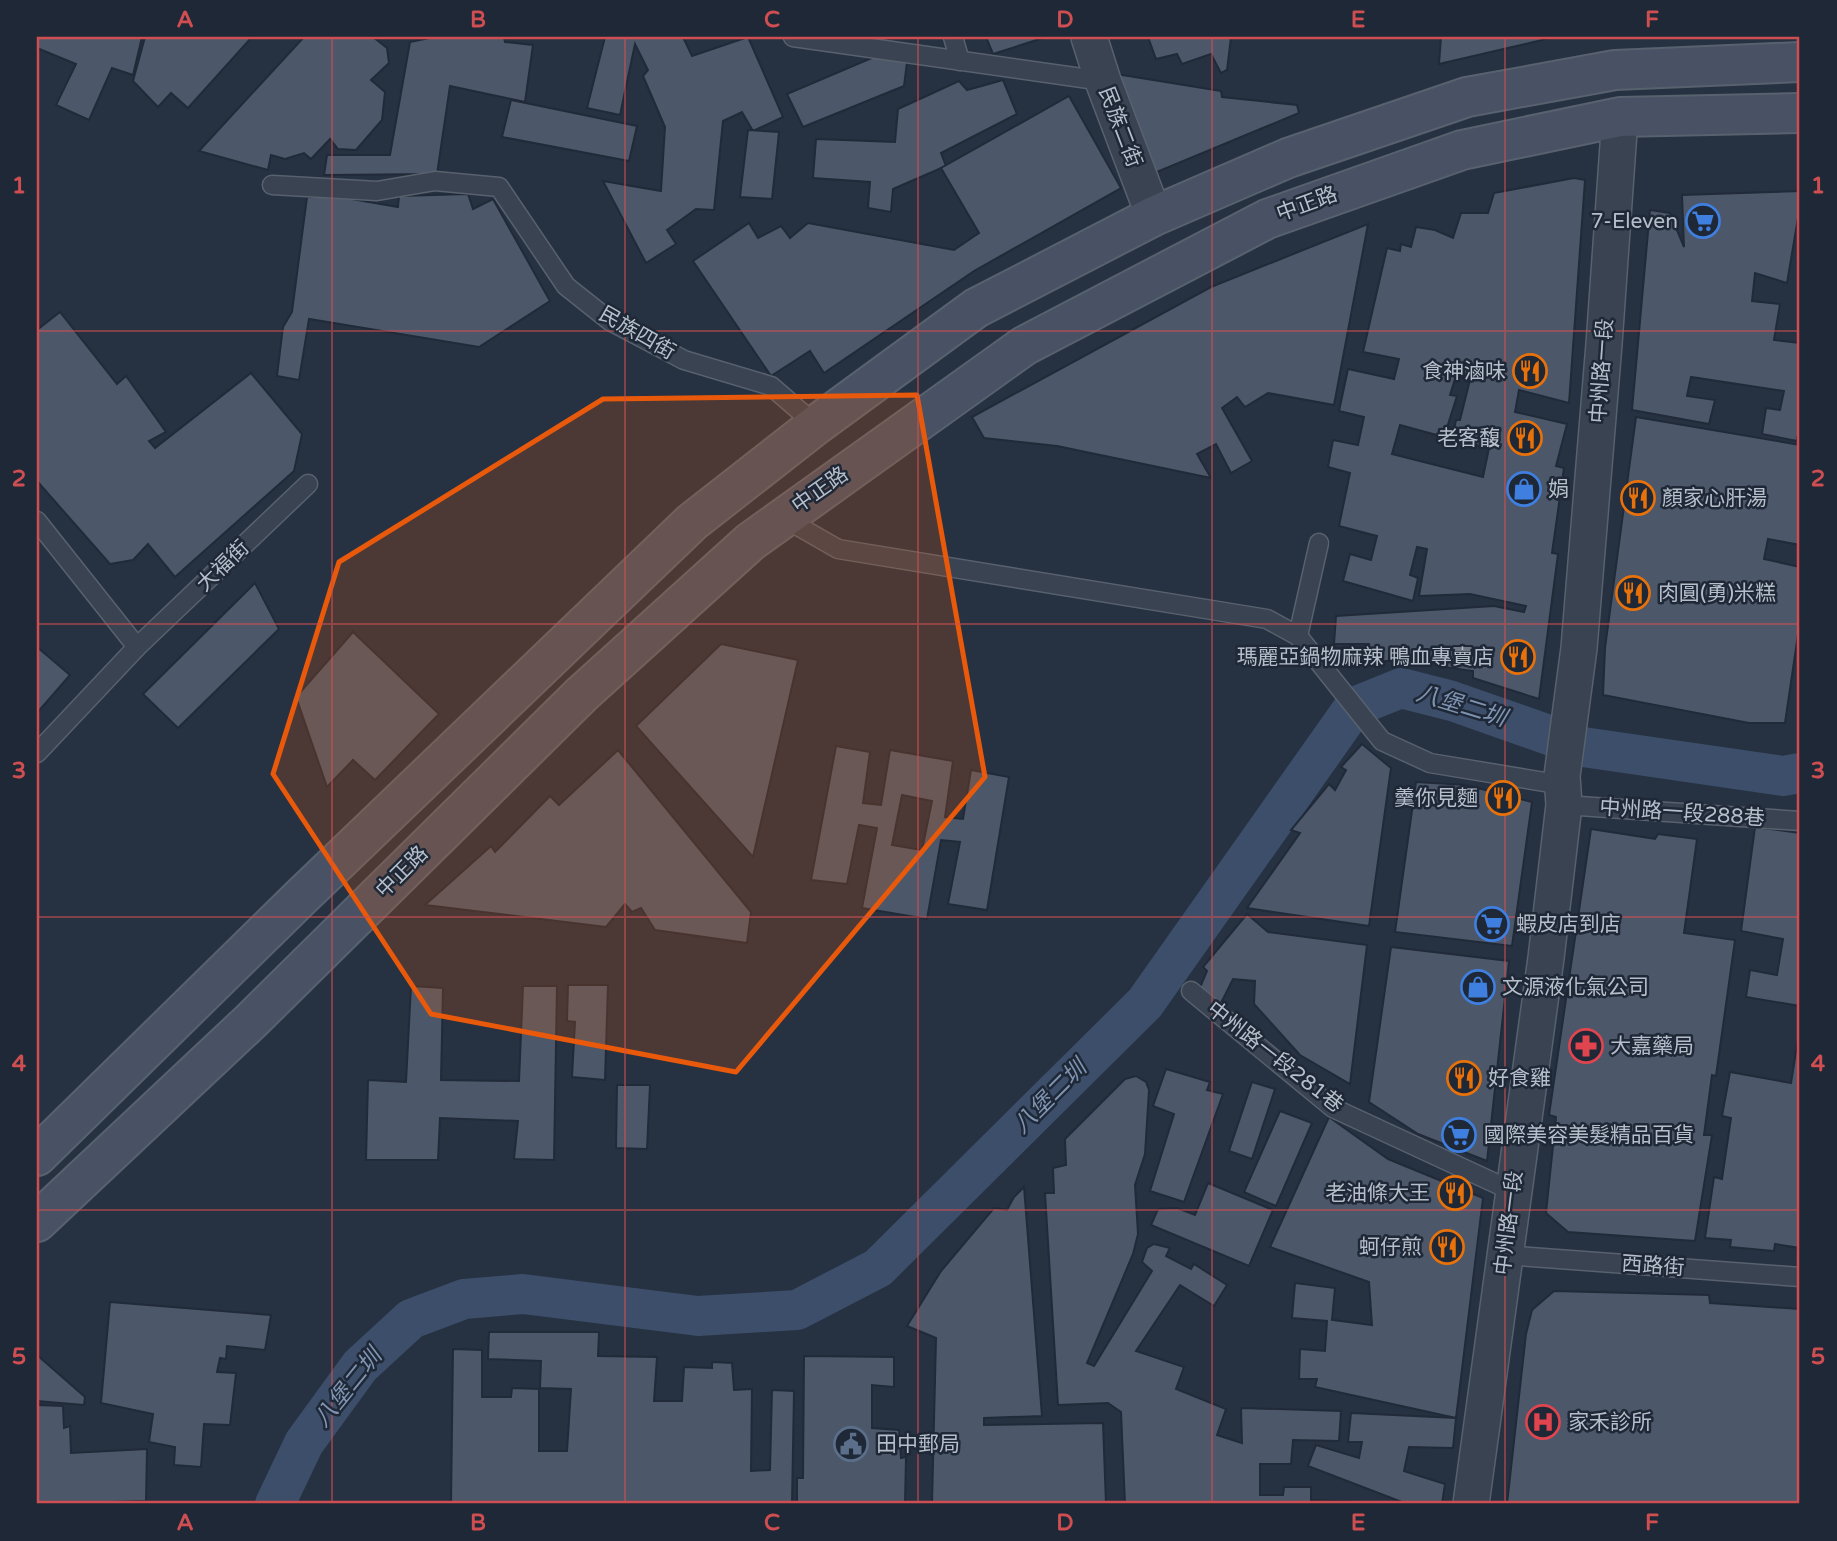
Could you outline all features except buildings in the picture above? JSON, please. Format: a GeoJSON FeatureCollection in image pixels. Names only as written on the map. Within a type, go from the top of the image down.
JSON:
{"type":"FeatureCollection","features":[{"type":"Feature","properties":{"kind":"main road"},"geometry":{"type":"LineString","coordinates":[[37,1156],[300,898],[692,522],[816,425],[976,308],[1154,216],[1288,158],[1467,96],[1615,53],[1800,62]]}},
{"type":"Feature","properties":{"kind":"main road","name":"中州路一段"},"geometry":{"type":"LineString","coordinates":[[1615,53],[1620,117]]}},
{"type":"Feature","properties":{"kind":"main road","name":"中正路"},"geometry":{"type":"LineString","coordinates":[[37,1222],[251,1021],[582,694],[750,542],[1024,346],[1267,219],[1462,150],[1620,117],[1800,113]]}},
{"type":"Feature","properties":{"kind":"street","name":"民族二街"},"geometry":{"type":"LineString","coordinates":[[1089,37],[1102,81],[1154,216]]}},
{"type":"Feature","properties":{"kind":"street","name":"中州路一段"},"geometry":{"type":"LineString","coordinates":[[1471,1504],[1546,958],[1573,705],[1604,344],[1620,117]]}},
{"type":"Feature","properties":{"kind":"lane"},"geometry":{"type":"LineString","coordinates":[[793,37],[1102,81]]}},
{"type":"Feature","properties":{"kind":"lane"},"geometry":{"type":"LineString","coordinates":[[953,37],[960,61]]}},
{"type":"Feature","properties":{"kind":"lane","name":"民族四街"},"geometry":{"type":"LineString","coordinates":[[272,184],[377,191],[436,181],[499,187],[566,286],[610,321],[684,360],[771,386],[816,425]]}},
{"type":"Feature","properties":{"kind":"lane","name":"大福街"},"geometry":{"type":"LineString","coordinates":[[37,753],[137,647],[309,484]]}},
{"type":"Feature","properties":{"kind":"lane"},"geometry":{"type":"LineString","coordinates":[[782,517],[838,549],[1267,619],[1298,636],[1319,542]]}},
{"type":"Feature","properties":{"kind":"lane"},"geometry":{"type":"LineString","coordinates":[[37,520],[137,647]]}},
{"type":"Feature","properties":{"kind":"lane","name":"中州路一段288巷"},"geometry":{"type":"LineString","coordinates":[[1298,636],[1382,741],[1430,763],[1563,788],[1800,821]]}},
{"type":"Feature","properties":{"kind":"lane","name":"中州路一段281巷"},"geometry":{"type":"LineString","coordinates":[[1191,991],[1332,1108],[1512,1191]]}},
{"type":"Feature","properties":{"kind":"lane","name":"西路街"},"geometry":{"type":"LineString","coordinates":[[1506,1255],[1800,1277]]}},
{"type":"Feature","properties":{"kind":"highlighted area"},"geometry":{"type":"Polygon","coordinates":[[[917,395],[985,777],[736,1072],[431,1014],[273,774],[339,562],[603,399],[917,395]]]}},
{"type":"Feature","properties":{"kind":"waterway","name":"八堡二圳"},"geometry":{"type":"LineString","coordinates":[[275,1504],[304,1443],[360,1366],[411,1319],[464,1299],[523,1294],[698,1316],[797,1310],[878,1268],[1145,1003],[1354,707],[1401,688],[1452,701],[1583,747],[1783,776],[1800,773]]}},
{"type":"Feature","properties":{"kind":"place","name":"7-Eleven"},"geometry":{"type":"Point","coordinates":[1703,221]}},
{"type":"Feature","properties":{"kind":"place","name":"食神滷味"},"geometry":{"type":"Point","coordinates":[1530,371]}},
{"type":"Feature","properties":{"kind":"place","name":"老客馥"},"geometry":{"type":"Point","coordinates":[1525,438]}},
{"type":"Feature","properties":{"kind":"place","name":"娟"},"geometry":{"type":"Point","coordinates":[1524,489]}},
{"type":"Feature","properties":{"kind":"place","name":"顏家心肝湯"},"geometry":{"type":"Point","coordinates":[1638,498]}},
{"type":"Feature","properties":{"kind":"place","name":"肉圓(勇)米糕"},"geometry":{"type":"Point","coordinates":[1633,593]}},
{"type":"Feature","properties":{"kind":"place","name":"瑪麗亞鍋物麻辣 鴨血專賣店"},"geometry":{"type":"Point","coordinates":[1518,657]}},
{"type":"Feature","properties":{"kind":"place","name":"羹你見麵"},"geometry":{"type":"Point","coordinates":[1503,798]}},
{"type":"Feature","properties":{"kind":"place","name":"蝦皮店到店"},"geometry":{"type":"Point","coordinates":[1492,924]}},
{"type":"Feature","properties":{"kind":"place","name":"文源液化氣公司"},"geometry":{"type":"Point","coordinates":[1478,987]}},
{"type":"Feature","properties":{"kind":"place","name":"大嘉藥局"},"geometry":{"type":"Point","coordinates":[1586,1046]}},
{"type":"Feature","properties":{"kind":"place","name":"好食雞"},"geometry":{"type":"Point","coordinates":[1464,1078]}},
{"type":"Feature","properties":{"kind":"place","name":"國際美容美髮精品百貨"},"geometry":{"type":"Point","coordinates":[1459,1135]}},
{"type":"Feature","properties":{"kind":"place","name":"老油條大王"},"geometry":{"type":"Point","coordinates":[1455,1193]}},
{"type":"Feature","properties":{"kind":"place","name":"蚵仔煎"},"geometry":{"type":"Point","coordinates":[1447,1247]}},
{"type":"Feature","properties":{"kind":"place","name":"家禾診所"},"geometry":{"type":"Point","coordinates":[1543,1422]}},
{"type":"Feature","properties":{"kind":"place","name":"田中郵局"},"geometry":{"type":"Point","coordinates":[851,1444]}}]}
